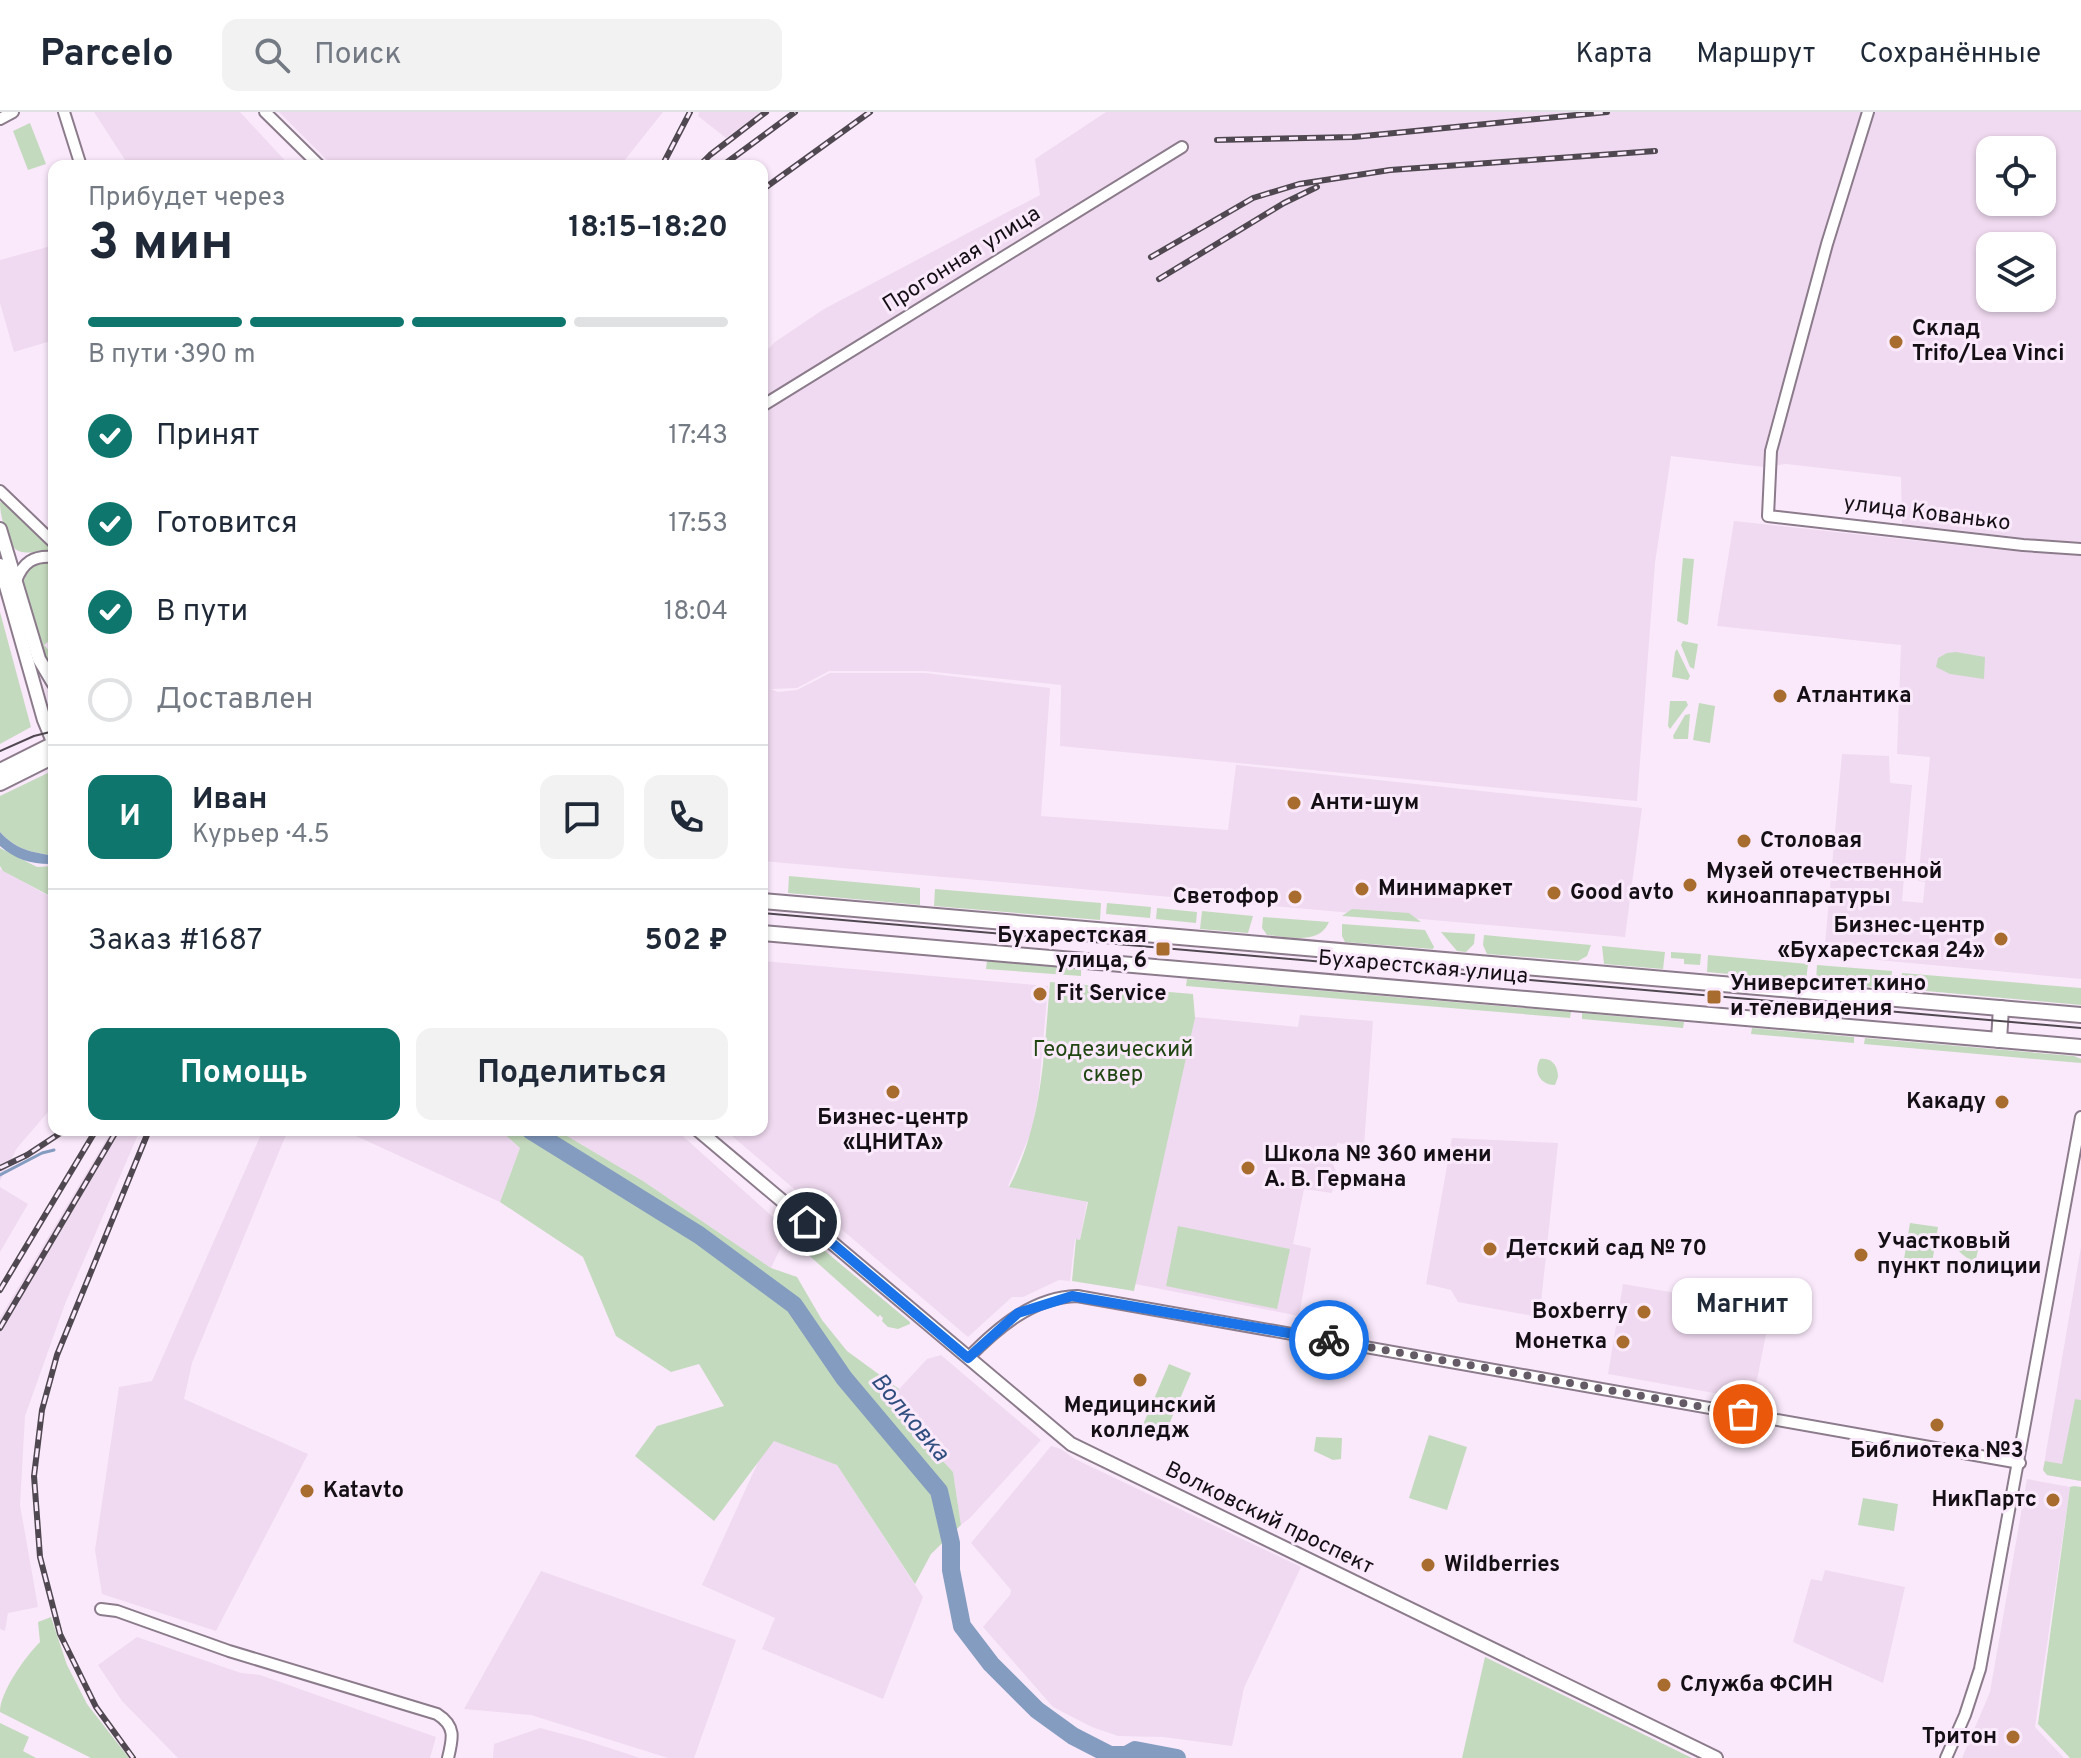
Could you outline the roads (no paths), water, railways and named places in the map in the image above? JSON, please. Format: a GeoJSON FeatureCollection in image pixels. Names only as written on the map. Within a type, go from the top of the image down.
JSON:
{"type":"FeatureCollection","features":[{"type":"Feature","properties":{"kind":"main road"},"geometry":{"type":"LineString","coordinates":[[1,779],[48,748]]}},
{"type":"Feature","properties":{"kind":"main road"},"geometry":{"type":"LineString","coordinates":[[1,779],[48,759]]}},
{"type":"Feature","properties":{"kind":"main road","name":"Бухарестская улица"},"geometry":{"type":"LineString","coordinates":[[768,902],[2081,1015]]}},
{"type":"Feature","properties":{"kind":"main road","name":"Бухарестская улица"},"geometry":{"type":"LineString","coordinates":[[768,934],[2081,1047]]}},
{"type":"Feature","properties":{"kind":"main road"},"geometry":{"type":"LineString","coordinates":[[1999,1040],[2001,1008]]}},
{"type":"Feature","properties":{"kind":"street"},"geometry":{"type":"LineString","coordinates":[[0,119],[13,112]]}},
{"type":"Feature","properties":{"kind":"street"},"geometry":{"type":"LineString","coordinates":[[64,112],[79,160]]}},
{"type":"Feature","properties":{"kind":"street"},"geometry":{"type":"LineString","coordinates":[[265,112],[314,160]]}},
{"type":"Feature","properties":{"kind":"street","name":"улица Кованько"},"geometry":{"type":"LineString","coordinates":[[1868,112],[1827,244],[1771,451],[1768,516],[2081,549]]}},
{"type":"Feature","properties":{"kind":"street","name":"Прогонная улица"},"geometry":{"type":"LineString","coordinates":[[768,402],[1182,147]]}},
{"type":"Feature","properties":{"kind":"street"},"geometry":{"type":"LineString","coordinates":[[0,491],[48,537]]}},
{"type":"Feature","properties":{"kind":"street"},"geometry":{"type":"LineString","coordinates":[[0,529],[39,659],[48,674]]}},
{"type":"Feature","properties":{"kind":"street"},"geometry":{"type":"LineString","coordinates":[[16,581],[19,572],[31,559],[48,557]]}},
{"type":"Feature","properties":{"kind":"street"},"geometry":{"type":"LineString","coordinates":[[0,565],[48,730]]}},
{"type":"Feature","properties":{"kind":"street"},"geometry":{"type":"LineString","coordinates":[[1946,1758],[1965,1715],[1980,1669],[2081,1117]]}},
{"type":"Feature","properties":{"kind":"street","name":"Волковский проспект"},"geometry":{"type":"LineString","coordinates":[[705,1136],[1078,1448],[1716,1758]]}},
{"type":"Feature","properties":{"kind":"street"},"geometry":{"type":"LineString","coordinates":[[968,1358],[1018,1313],[1077,1296],[2020,1463]]}},
{"type":"Feature","properties":{"kind":"street"},"geometry":{"type":"LineString","coordinates":[[101,1609],[117,1611],[229,1651],[437,1714],[452,1727],[448,1758]]}},
{"type":"Feature","properties":{"kind":"water"},"geometry":{"type":"Polygon","coordinates":[[[0,832],[18,846],[48,855],[48,864],[19,858],[0,846],[0,832]]]}},
{"type":"Feature","properties":{"kind":"waterway","name":"Волковка"},"geometry":{"type":"LineString","coordinates":[[540,1136],[699,1235],[794,1305],[844,1378],[939,1491],[951,1543],[951,1570],[962,1626],[991,1664],[1037,1710],[1073,1736],[1110,1755],[1126,1755],[1135,1750],[1177,1758]]}},
{"type":"Feature","properties":{"kind":"waterway"},"geometry":{"type":"LineString","coordinates":[[0,1175],[54,1150]]}},
{"type":"Feature","properties":{"kind":"tram line"},"geometry":{"type":"LineString","coordinates":[[0,751],[48,732]]}},
{"type":"Feature","properties":{"kind":"tram line"},"geometry":{"type":"LineString","coordinates":[[768,914],[2081,1028]]}},
{"type":"Feature","properties":{"kind":"railway"},"geometry":{"type":"LineString","coordinates":[[665,160],[690,112]]}},
{"type":"Feature","properties":{"kind":"railway"},"geometry":{"type":"LineString","coordinates":[[705,160],[766,112]]}},
{"type":"Feature","properties":{"kind":"railway"},"geometry":{"type":"LineString","coordinates":[[730,160],[795,112]]}},
{"type":"Feature","properties":{"kind":"railway"},"geometry":{"type":"LineString","coordinates":[[768,186],[870,112]]}},
{"type":"Feature","properties":{"kind":"railway"},"geometry":{"type":"LineString","coordinates":[[1217,140],[1354,137],[1607,112]]}},
{"type":"Feature","properties":{"kind":"railway"},"geometry":{"type":"LineString","coordinates":[[1151,257],[1253,198],[1299,184],[1390,170],[1655,151]]}},
{"type":"Feature","properties":{"kind":"railway"},"geometry":{"type":"LineString","coordinates":[[1159,279],[1284,203],[1317,187]]}},
{"type":"Feature","properties":{"kind":"railway"},"geometry":{"type":"LineString","coordinates":[[0,1168],[56,1136]]}},
{"type":"Feature","properties":{"kind":"railway"},"geometry":{"type":"LineString","coordinates":[[0,1290],[92,1136]]}},
{"type":"Feature","properties":{"kind":"railway"},"geometry":{"type":"LineString","coordinates":[[0,1328],[113,1136]]}},
{"type":"Feature","properties":{"kind":"railway"},"geometry":{"type":"LineString","coordinates":[[133,1758],[96,1707],[60,1634],[40,1557],[34,1476],[42,1410],[57,1355],[147,1136]]}},
{"type":"Feature","properties":{"kind":"place","name":"Склад Trifo/Lea Vinci"},"geometry":{"type":"Point","coordinates":[1896,342]}},
{"type":"Feature","properties":{"kind":"place","name":"Атлантика"},"geometry":{"type":"Point","coordinates":[1780,696]}},
{"type":"Feature","properties":{"kind":"place","name":"Анти-шум"},"geometry":{"type":"Point","coordinates":[1294,803]}},
{"type":"Feature","properties":{"kind":"place","name":"Столовая"},"geometry":{"type":"Point","coordinates":[1744,841]}},
{"type":"Feature","properties":{"kind":"place","name":"Музей отечественной киноаппаратуры"},"geometry":{"type":"Point","coordinates":[1690,885]}},
{"type":"Feature","properties":{"kind":"place","name":"Минимаркет"},"geometry":{"type":"Point","coordinates":[1362,889]}},
{"type":"Feature","properties":{"kind":"place","name":"Good avto"},"geometry":{"type":"Point","coordinates":[1554,893]}},
{"type":"Feature","properties":{"kind":"place","name":"Светофор"},"geometry":{"type":"Point","coordinates":[1295,897]}},
{"type":"Feature","properties":{"kind":"place","name":"Бизнес-центр «Бухарестская 24»"},"geometry":{"type":"Point","coordinates":[2001,939]}},
{"type":"Feature","properties":{"kind":"place","name":"Бухарестская улица, 6"},"geometry":{"type":"Point","coordinates":[1163,949]}},
{"type":"Feature","properties":{"kind":"place","name":"Fit Service"},"geometry":{"type":"Point","coordinates":[1040,994]}},
{"type":"Feature","properties":{"kind":"place","name":"Университет кино и телевидения"},"geometry":{"type":"Point","coordinates":[1714,997]}},
{"type":"Feature","properties":{"kind":"place","name":"Бизнес-центр «ЦНИТА»"},"geometry":{"type":"Point","coordinates":[893,1092]}},
{"type":"Feature","properties":{"kind":"place","name":"Какаду"},"geometry":{"type":"Point","coordinates":[2002,1102]}},
{"type":"Feature","properties":{"kind":"place","name":"Школа № 360 имени А. В. Германа"},"geometry":{"type":"Point","coordinates":[1248,1168]}},
{"type":"Feature","properties":{"kind":"place","name":"Детский сад № 70"},"geometry":{"type":"Point","coordinates":[1490,1249]}},
{"type":"Feature","properties":{"kind":"place","name":"Участковый пункт полиции"},"geometry":{"type":"Point","coordinates":[1861,1255]}},
{"type":"Feature","properties":{"kind":"place","name":"Boxberry"},"geometry":{"type":"Point","coordinates":[1644,1312]}},
{"type":"Feature","properties":{"kind":"place","name":"Монетка"},"geometry":{"type":"Point","coordinates":[1623,1342]}},
{"type":"Feature","properties":{"kind":"place","name":"Медицинский колледж"},"geometry":{"type":"Point","coordinates":[1140,1380]}},
{"type":"Feature","properties":{"kind":"place","name":"Магнит"},"geometry":{"type":"Point","coordinates":[1743,1414]}},
{"type":"Feature","properties":{"kind":"place","name":"Библиотека №3"},"geometry":{"type":"Point","coordinates":[1937,1425]}},
{"type":"Feature","properties":{"kind":"place","name":"Katavto"},"geometry":{"type":"Point","coordinates":[307,1491]}},
{"type":"Feature","properties":{"kind":"place","name":"НикПартс"},"geometry":{"type":"Point","coordinates":[2053,1500]}},
{"type":"Feature","properties":{"kind":"place","name":"Wildberries"},"geometry":{"type":"Point","coordinates":[1428,1565]}},
{"type":"Feature","properties":{"kind":"place","name":"Служба ФСИН"},"geometry":{"type":"Point","coordinates":[1664,1685]}},
{"type":"Feature","properties":{"kind":"place","name":"Тритон"},"geometry":{"type":"Point","coordinates":[2013,1737]}},
{"type":"Feature","properties":{"kind":"park label","name":"Геодезический сквер"},"geometry":{"type":"Point","coordinates":[1113,1062]}}]}
